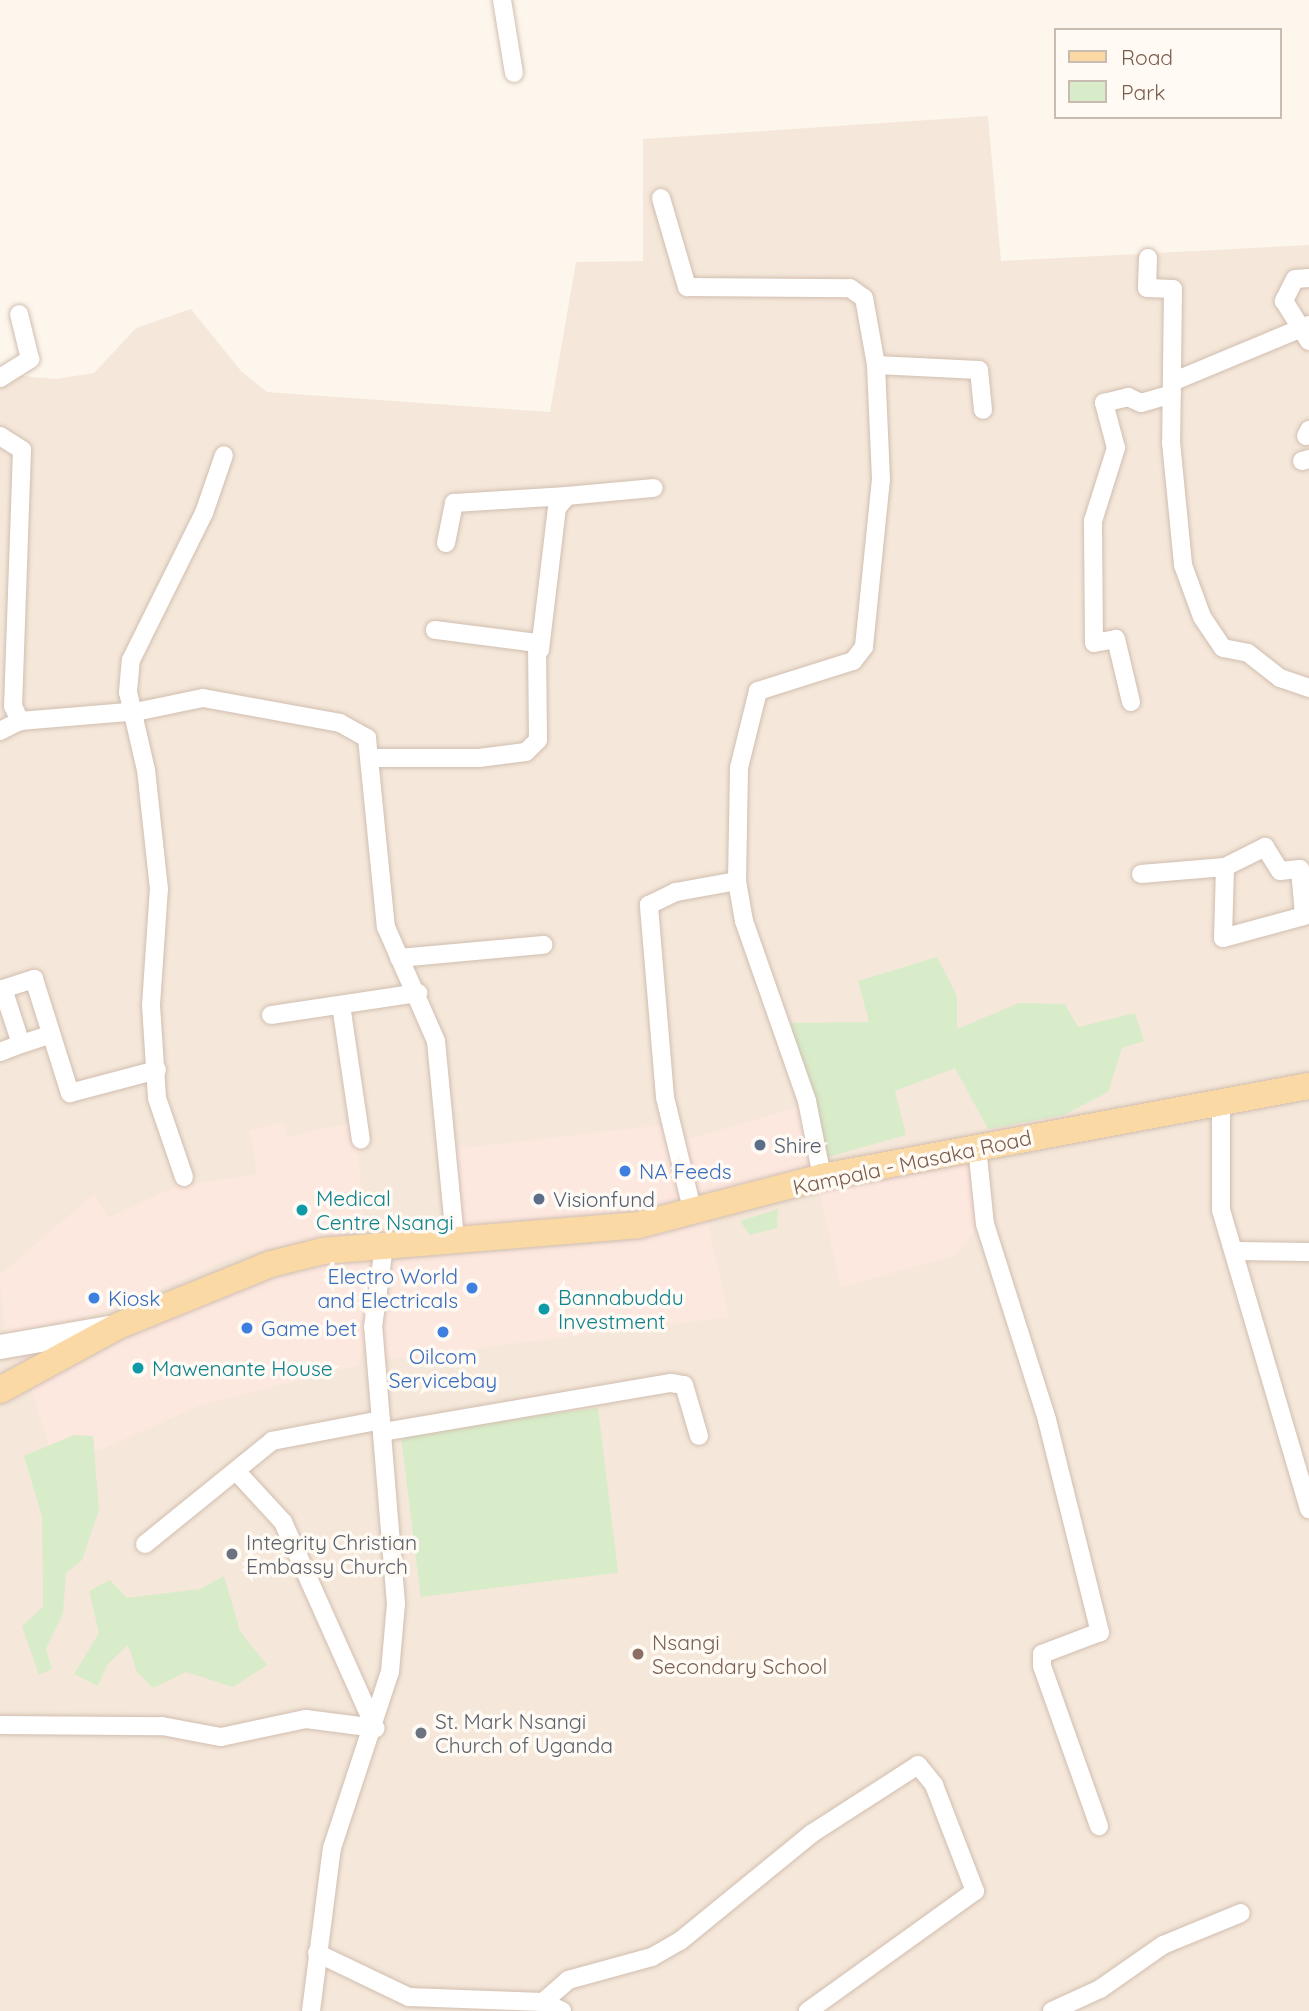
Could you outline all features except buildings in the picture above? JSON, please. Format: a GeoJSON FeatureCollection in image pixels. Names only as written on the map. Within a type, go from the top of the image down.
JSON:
{"type":"FeatureCollection","features":[{"type":"Feature","properties":{"kind":"main road","name":"Kampala - Masaka Road"},"geometry":{"type":"LineString","coordinates":[[0,1390],[117,1326],[271,1264],[323,1251],[639,1225],[822,1177],[1309,1086]]}},
{"type":"Feature","properties":{"kind":"main road"},"geometry":{"type":"LineString","coordinates":[[0,1347],[117,1326]]}},
{"type":"Feature","properties":{"kind":"street"},"geometry":{"type":"LineString","coordinates":[[502,0],[514,73]]}},
{"type":"Feature","properties":{"kind":"street"},"geometry":{"type":"LineString","coordinates":[[661,198],[687,287],[849,288],[864,298],[876,365],[881,478],[868,635],[853,661],[758,691],[739,768],[737,881],[769,1001],[807,1101],[822,1177]]}},
{"type":"Feature","properties":{"kind":"street"},"geometry":{"type":"LineString","coordinates":[[1148,258],[1147,288],[1174,289],[1172,388],[1183,565],[1202,617],[1223,648],[1248,653],[1280,678],[1309,688]]}},
{"type":"Feature","properties":{"kind":"street"},"geometry":{"type":"LineString","coordinates":[[1132,702],[1116,639],[1094,643],[1093,521],[1116,448],[1104,403],[1128,397],[1141,403],[1307,331],[1284,301],[1295,279],[1309,278]]}},
{"type":"Feature","properties":{"kind":"street"},"geometry":{"type":"LineString","coordinates":[[0,378],[30,359],[19,314]]}},
{"type":"Feature","properties":{"kind":"street"},"geometry":{"type":"LineString","coordinates":[[876,365],[979,370],[983,410]]}},
{"type":"Feature","properties":{"kind":"street"},"geometry":{"type":"LineString","coordinates":[[0,436],[22,450],[13,706],[20,720]]}},
{"type":"Feature","properties":{"kind":"street"},"geometry":{"type":"LineString","coordinates":[[184,1177],[157,1098],[151,1005],[159,890],[146,770],[129,708],[131,660],[204,513],[224,455]]}},
{"type":"Feature","properties":{"kind":"street"},"geometry":{"type":"LineString","coordinates":[[446,543],[454,503],[654,488]]}},
{"type":"Feature","properties":{"kind":"street"},"geometry":{"type":"LineString","coordinates":[[374,758],[479,758],[534,747],[542,705],[540,650],[557,508],[567,496]]}},
{"type":"Feature","properties":{"kind":"street"},"geometry":{"type":"LineString","coordinates":[[435,630],[494,633],[531,641],[540,650]]}},
{"type":"Feature","properties":{"kind":"street"},"geometry":{"type":"LineString","coordinates":[[0,732],[20,720],[203,698],[257,705],[358,729],[374,758],[379,871],[386,927],[398,958],[418,993],[436,1041],[455,1239]]}},
{"type":"Feature","properties":{"kind":"street"},"geometry":{"type":"LineString","coordinates":[[1141,874],[1225,867],[1265,847],[1280,871],[1300,869],[1304,916],[1223,938],[1225,867]]}},
{"type":"Feature","properties":{"kind":"street"},"geometry":{"type":"LineString","coordinates":[[693,1213],[665,1097],[649,905],[676,892],[737,881]]}},
{"type":"Feature","properties":{"kind":"street"},"geometry":{"type":"LineString","coordinates":[[398,958],[543,945]]}},
{"type":"Feature","properties":{"kind":"street"},"geometry":{"type":"LineString","coordinates":[[20,1044],[3,989],[34,979],[49,1035],[70,1093],[157,1070]]}},
{"type":"Feature","properties":{"kind":"street"},"geometry":{"type":"LineString","coordinates":[[271,1015],[418,993]]}},
{"type":"Feature","properties":{"kind":"street"},"geometry":{"type":"LineString","coordinates":[[341,1005],[361,1140]]}},
{"type":"Feature","properties":{"kind":"street"},"geometry":{"type":"LineString","coordinates":[[0,1052],[49,1035]]}},
{"type":"Feature","properties":{"kind":"street"},"geometry":{"type":"LineString","coordinates":[[1221,1102],[1221,1210],[1236,1251],[1309,1510]]}},
{"type":"Feature","properties":{"kind":"street"},"geometry":{"type":"LineString","coordinates":[[978,1147],[985,1224],[1046,1420],[1100,1632],[1042,1654],[1042,1666],[1099,1826]]}},
{"type":"Feature","properties":{"kind":"street"},"geometry":{"type":"LineString","coordinates":[[311,2011],[332,1848],[375,1728],[390,1672],[396,1604],[373,1327],[384,1247]]}},
{"type":"Feature","properties":{"kind":"street"},"geometry":{"type":"LineString","coordinates":[[1236,1251],[1309,1252]]}},
{"type":"Feature","properties":{"kind":"street"},"geometry":{"type":"LineString","coordinates":[[145,1544],[272,1441],[671,1382],[684,1385],[699,1436]]}},
{"type":"Feature","properties":{"kind":"street"},"geometry":{"type":"LineString","coordinates":[[237,1472],[284,1522],[375,1728]]}},
{"type":"Feature","properties":{"kind":"street"},"geometry":{"type":"LineString","coordinates":[[0,1725],[162,1726],[221,1737],[306,1718],[375,1728]]}},
{"type":"Feature","properties":{"kind":"street"},"geometry":{"type":"LineString","coordinates":[[543,2002],[568,1980],[652,1957],[680,1941],[811,1833],[918,1765],[934,1785],[975,1891],[808,2011]]}},
{"type":"Feature","properties":{"kind":"street"},"geometry":{"type":"LineString","coordinates":[[1052,2011],[1100,1989],[1163,1945],[1241,1913]]}},
{"type":"Feature","properties":{"kind":"street"},"geometry":{"type":"LineString","coordinates":[[317,1953],[409,1997],[543,2002],[562,2011]]}},
{"type":"Feature","properties":{"kind":"shaded area"},"geometry":{"type":"Polygon","coordinates":[[[988,116],[1001,261],[1309,245],[1309,2011],[0,2011],[0,374],[56,379],[94,373],[136,328],[191,309],[241,371],[267,392],[550,412],[576,262],[643,261],[643,139],[988,116]]]}},
{"type":"Feature","properties":{"kind":"shaded area"},"geometry":{"type":"Polygon","coordinates":[[[803,1106],[809,1118],[811,1173],[572,1223],[459,1227],[455,1149],[672,1124],[678,1142],[803,1106]]]}},
{"type":"Feature","properties":{"kind":"shaded area"},"geometry":{"type":"Polygon","coordinates":[[[283,1121],[287,1137],[354,1122],[366,1229],[238,1255],[116,1309],[5,1335],[0,1275],[94,1194],[108,1218],[175,1187],[257,1174],[250,1131],[283,1121]]]}},
{"type":"Feature","properties":{"kind":"shaded area"},"geometry":{"type":"Polygon","coordinates":[[[973,1160],[975,1231],[956,1255],[841,1287],[819,1189],[973,1160]]]}},
{"type":"Feature","properties":{"kind":"shaded area"},"geometry":{"type":"Polygon","coordinates":[[[707,1219],[729,1317],[381,1360],[392,1260],[623,1242],[707,1219]]]}},
{"type":"Feature","properties":{"kind":"shaded area"},"geometry":{"type":"Polygon","coordinates":[[[381,1257],[359,1365],[198,1406],[95,1452],[89,1435],[49,1446],[31,1387],[230,1285],[320,1261],[381,1257]]]}},
{"type":"Feature","properties":{"kind":"green space"},"geometry":{"type":"Polygon","coordinates":[[[937,957],[957,996],[957,1029],[1019,1003],[1065,1004],[1078,1027],[1135,1013],[1144,1041],[1122,1048],[1108,1092],[1064,1115],[988,1129],[955,1068],[895,1091],[906,1135],[821,1159],[794,1073],[791,1023],[869,1022],[858,981],[937,957]]]}},
{"type":"Feature","properties":{"kind":"green space"},"geometry":{"type":"Polygon","coordinates":[[[778,1209],[777,1228],[750,1235],[740,1221],[778,1209]]]}},
{"type":"Feature","properties":{"kind":"green space"},"geometry":{"type":"Polygon","coordinates":[[[598,1408],[618,1573],[421,1597],[400,1432],[598,1408]]]}},
{"type":"Feature","properties":{"kind":"green space"},"geometry":{"type":"Polygon","coordinates":[[[74,1435],[93,1436],[99,1510],[82,1560],[66,1573],[63,1613],[46,1649],[52,1669],[39,1675],[22,1626],[43,1607],[42,1517],[24,1456],[74,1435]]]}},
{"type":"Feature","properties":{"kind":"green space"},"geometry":{"type":"Polygon","coordinates":[[[224,1576],[240,1631],[267,1665],[233,1687],[186,1672],[153,1688],[137,1672],[128,1645],[107,1665],[98,1686],[74,1674],[99,1633],[89,1591],[110,1580],[127,1598],[200,1589],[224,1576]]]}},
{"type":"Feature","properties":{"kind":"place","name":"Shire"},"geometry":{"type":"Point","coordinates":[760,1145]}},
{"type":"Feature","properties":{"kind":"place","name":"NA Feeds"},"geometry":{"type":"Point","coordinates":[625,1171]}},
{"type":"Feature","properties":{"kind":"place","name":"Visionfund"},"geometry":{"type":"Point","coordinates":[539,1199]}},
{"type":"Feature","properties":{"kind":"place","name":"Medical Centre Nsangi"},"geometry":{"type":"Point","coordinates":[302,1210]}},
{"type":"Feature","properties":{"kind":"place","name":"Electro World and Electricals"},"geometry":{"type":"Point","coordinates":[472,1288]}},
{"type":"Feature","properties":{"kind":"place","name":"Kiosk"},"geometry":{"type":"Point","coordinates":[94,1298]}},
{"type":"Feature","properties":{"kind":"place","name":"Bannabuddu Investment"},"geometry":{"type":"Point","coordinates":[544,1309]}},
{"type":"Feature","properties":{"kind":"place","name":"Game bet"},"geometry":{"type":"Point","coordinates":[247,1328]}},
{"type":"Feature","properties":{"kind":"place","name":"Oilcom Servicebay"},"geometry":{"type":"Point","coordinates":[443,1332]}},
{"type":"Feature","properties":{"kind":"place","name":"Mawenante House"},"geometry":{"type":"Point","coordinates":[138,1368]}},
{"type":"Feature","properties":{"kind":"place","name":"Integrity Christian Embassy Church"},"geometry":{"type":"Point","coordinates":[232,1554]}},
{"type":"Feature","properties":{"kind":"place","name":"Nsangi Secondary School"},"geometry":{"type":"Point","coordinates":[638,1654]}},
{"type":"Feature","properties":{"kind":"place","name":"St. Mark Nsangi Church of Uganda"},"geometry":{"type":"Point","coordinates":[421,1733]}}]}
